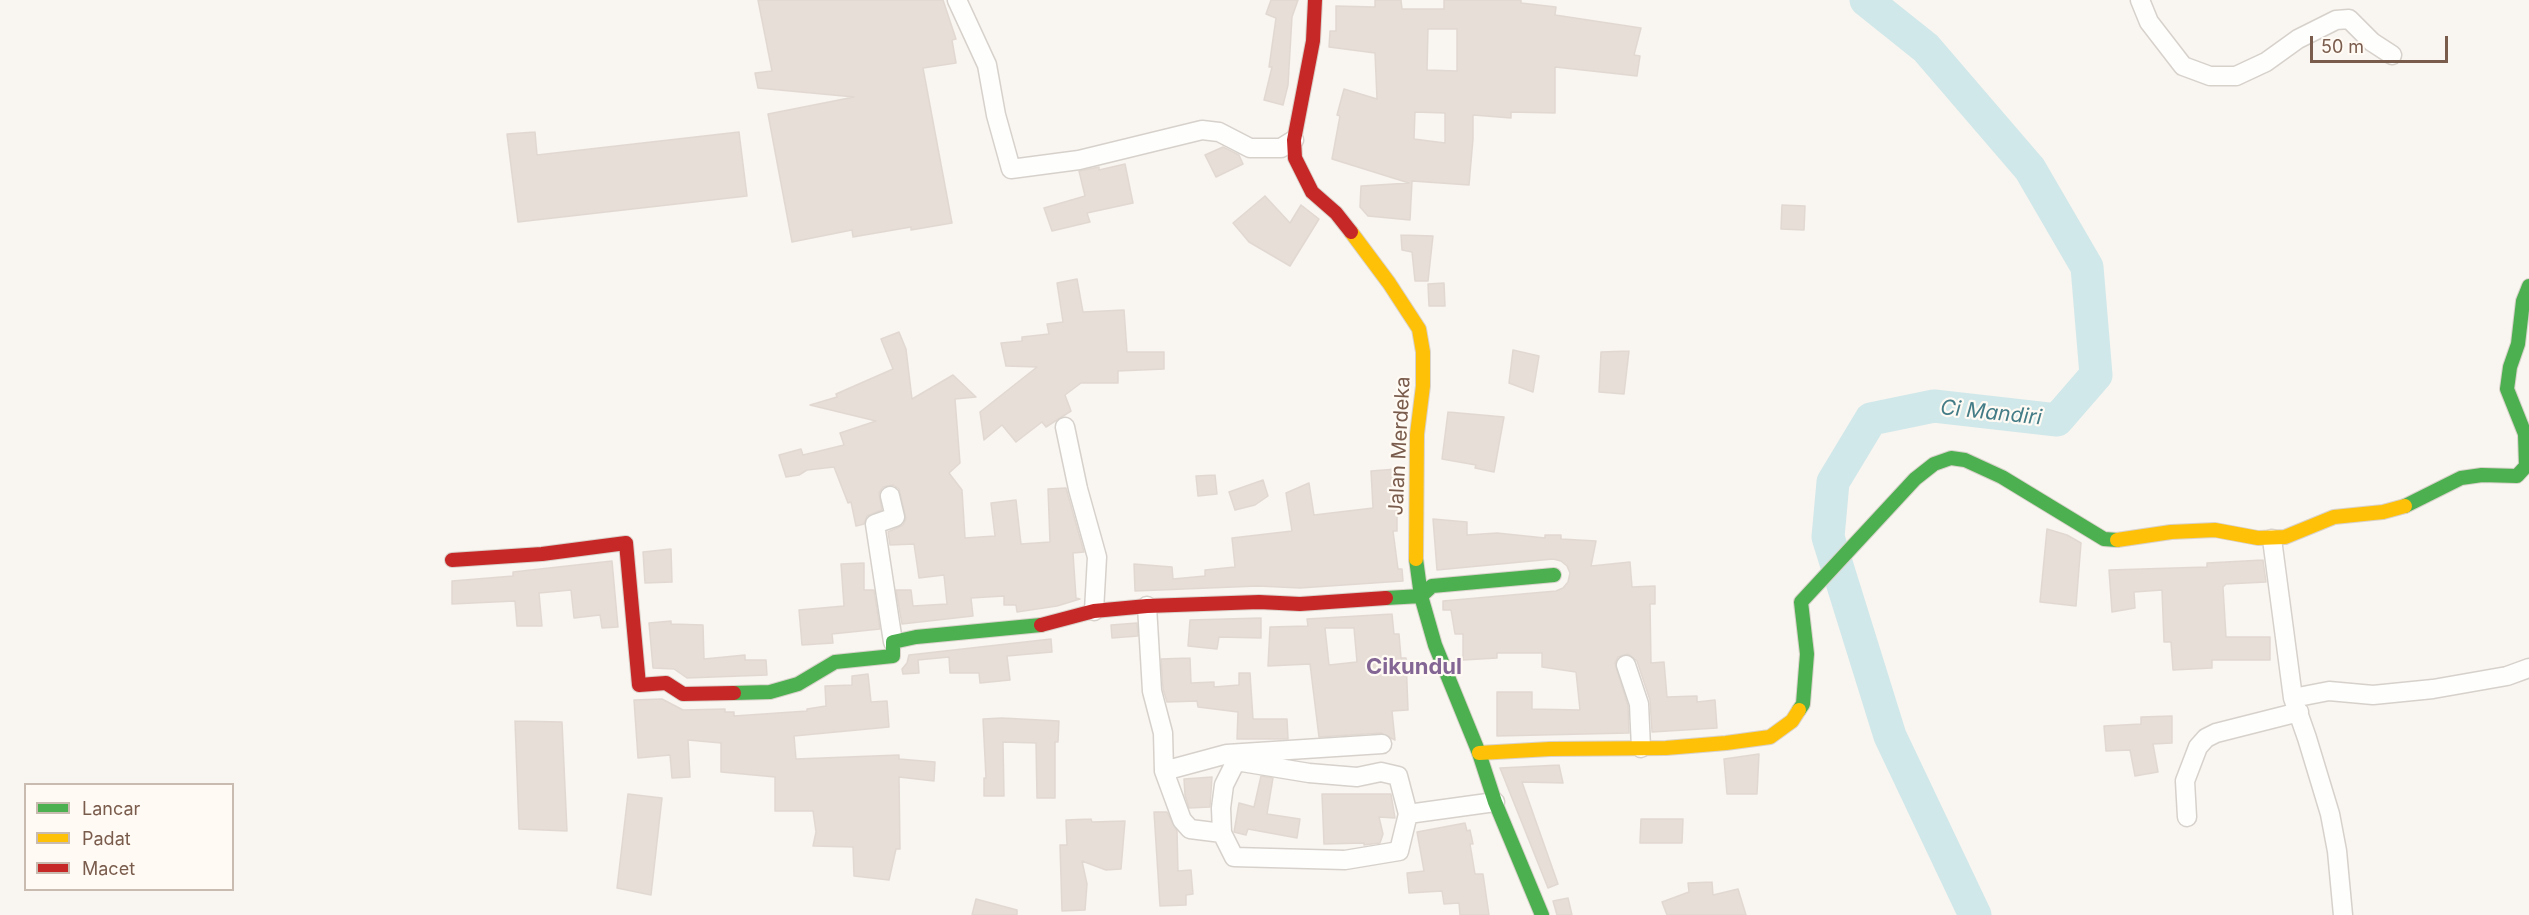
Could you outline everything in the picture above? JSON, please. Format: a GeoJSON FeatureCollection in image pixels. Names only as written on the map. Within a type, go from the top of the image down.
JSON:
{"type":"FeatureCollection","features":[{"type":"Feature","properties":{"kind":"street"},"geometry":{"type":"LineString","coordinates":[[957,0],[987,65],[996,115],[1011,169],[1079,160],[1202,130],[1219,132],[1250,148],[1281,148],[1294,140]]}},
{"type":"Feature","properties":{"kind":"street","name":"Jalan Merdeka"},"geometry":{"type":"LineString","coordinates":[[1315,0],[1313,41],[1294,140],[1295,158],[1312,192],[1336,213],[1389,283],[1419,329],[1423,352],[1417,434],[1415,547],[1421,596],[1434,645],[1542,915]]}},
{"type":"Feature","properties":{"kind":"street"},"geometry":{"type":"LineString","coordinates":[[2140,0],[2149,22],[2183,66],[2210,76],[2236,76],[2266,62],[2298,39],[2336,20],[2349,19],[2372,42],[2392,56]]}},
{"type":"Feature","properties":{"kind":"street"},"geometry":{"type":"LineString","coordinates":[[1479,753],[1641,748],[1726,743],[1770,737],[1792,721],[1803,704],[1806,654],[1801,602],[1915,479],[1934,464],[1951,458],[1965,460],[2002,477],[2104,539],[2122,542],[2171,532],[2215,530],[2272,539],[2285,537],[2334,517],[2391,510],[2407,505],[2462,478],[2517,476],[2526,466],[2525,434],[2507,389],[2510,367],[2518,344],[2523,301],[2529,286]]}},
{"type":"Feature","properties":{"kind":"street"},"geometry":{"type":"LineString","coordinates":[[1065,427],[1078,489],[1098,557],[1094,611]]}},
{"type":"Feature","properties":{"kind":"street"},"geometry":{"type":"LineString","coordinates":[[452,560],[542,554],[626,543],[639,685],[666,683],[683,694],[770,692],[798,684],[835,662],[893,656],[893,642],[875,524],[896,516],[890,496]]}},
{"type":"Feature","properties":{"kind":"street"},"geometry":{"type":"LineString","coordinates":[[2272,539],[2296,705],[2330,814],[2337,851],[2343,915]]}},
{"type":"Feature","properties":{"kind":"street"},"geometry":{"type":"LineString","coordinates":[[893,642],[916,637],[1028,627],[1061,621],[1094,611],[1147,606],[1259,602],[1300,604],[1421,596],[1432,586],[1554,575]]}},
{"type":"Feature","properties":{"kind":"street"},"geometry":{"type":"LineString","coordinates":[[1147,606],[1152,691],[1162,733],[1164,771],[1182,820],[1190,829],[1222,834]]}},
{"type":"Feature","properties":{"kind":"street"},"geometry":{"type":"LineString","coordinates":[[1626,665],[1639,704],[1641,748]]}},
{"type":"Feature","properties":{"kind":"street"},"geometry":{"type":"LineString","coordinates":[[2187,817],[2185,781],[2198,747],[2206,738],[2216,733],[2329,691],[2373,695],[2433,689],[2507,676],[2529,668]]}},
{"type":"Feature","properties":{"kind":"street"},"geometry":{"type":"LineString","coordinates":[[1164,771],[1227,754],[1382,744]]}},
{"type":"Feature","properties":{"kind":"street"},"geometry":{"type":"LineString","coordinates":[[1236,761],[1309,773],[1357,777],[1381,772],[1398,776],[1408,814],[1399,851],[1345,860],[1234,856],[1222,834],[1224,785],[1236,761]]}},
{"type":"Feature","properties":{"kind":"street"},"geometry":{"type":"LineString","coordinates":[[1408,814],[1495,802]]}},
{"type":"Feature","properties":{"kind":"building"},"geometry":{"type":"Polygon","coordinates":[[[758,0],[943,0],[956,39],[952,40],[956,63],[923,68],[952,223],[853,237],[852,230],[792,242],[768,114],[854,97],[758,88],[755,73],[772,71],[758,0]]]}},
{"type":"Feature","properties":{"kind":"building"},"geometry":{"type":"Polygon","coordinates":[[[1271,0],[1298,0],[1292,17],[1288,85],[1283,105],[1264,100],[1272,67],[1269,67],[1276,18],[1266,14],[1271,0]]]}},
{"type":"Feature","properties":{"kind":"building"},"geometry":{"type":"Polygon","coordinates":[[[1375,0],[1401,0],[1402,9],[1444,9],[1444,0],[1521,0],[1521,3],[1556,7],[1555,15],[1641,28],[1634,55],[1640,56],[1637,76],[1555,67],[1555,113],[1511,112],[1511,118],[1473,115],[1469,185],[1412,181],[1410,220],[1368,216],[1360,207],[1361,186],[1409,183],[1332,159],[1340,116],[1337,115],[1344,89],[1377,99],[1375,53],[1329,47],[1330,31],[1336,31],[1336,6],[1375,7],[1375,0]],[[1428,29],[1427,70],[1457,71],[1457,29],[1428,29]],[[1415,112],[1414,139],[1445,143],[1445,113],[1415,112]]]}},
{"type":"Feature","properties":{"kind":"building"},"geometry":{"type":"Polygon","coordinates":[[[535,132],[537,155],[739,132],[747,196],[518,222],[507,134],[535,132]]]}},
{"type":"Feature","properties":{"kind":"building"},"geometry":{"type":"Polygon","coordinates":[[[1223,147],[1239,155],[1243,164],[1216,177],[1205,155],[1223,147]]]}},
{"type":"Feature","properties":{"kind":"building"},"geometry":{"type":"Polygon","coordinates":[[[1125,164],[1133,203],[1087,213],[1090,222],[1052,231],[1044,208],[1085,196],[1079,171],[1099,167],[1099,170],[1125,164]]]}},
{"type":"Feature","properties":{"kind":"building"},"geometry":{"type":"Polygon","coordinates":[[[1265,196],[1290,223],[1301,205],[1319,219],[1290,266],[1249,242],[1233,223],[1265,196]]]}},
{"type":"Feature","properties":{"kind":"building"},"geometry":{"type":"Polygon","coordinates":[[[1782,205],[1805,206],[1804,230],[1781,229],[1782,205]]]}},
{"type":"Feature","properties":{"kind":"building"},"geometry":{"type":"Polygon","coordinates":[[[1401,235],[1433,236],[1428,281],[1415,281],[1412,252],[1402,250],[1401,235]]]}},
{"type":"Feature","properties":{"kind":"building"},"geometry":{"type":"Polygon","coordinates":[[[1077,279],[1083,312],[1124,310],[1127,352],[1164,352],[1164,369],[1118,371],[1118,383],[1081,383],[1065,395],[1071,411],[1046,427],[1042,422],[1016,442],[1002,425],[984,440],[980,412],[1037,367],[1006,366],[1001,343],[1022,341],[1022,337],[1049,334],[1047,324],[1063,322],[1057,283],[1077,279]]]}},
{"type":"Feature","properties":{"kind":"building"},"geometry":{"type":"Polygon","coordinates":[[[1444,283],[1445,306],[1429,306],[1428,284],[1444,283]]]}},
{"type":"Feature","properties":{"kind":"building"},"geometry":{"type":"Polygon","coordinates":[[[899,332],[906,349],[912,399],[953,375],[976,397],[955,399],[960,463],[949,473],[962,490],[965,538],[995,536],[991,503],[1016,500],[1021,544],[1050,542],[1048,489],[1066,488],[1084,552],[1073,553],[1076,598],[1080,599],[1057,606],[1017,612],[1016,605],[1004,605],[1004,596],[971,598],[973,616],[902,624],[896,590],[911,590],[913,606],[947,604],[944,575],[919,578],[914,544],[890,545],[888,532],[903,525],[906,519],[899,489],[893,485],[883,487],[879,493],[882,510],[867,516],[864,524],[856,526],[851,502],[848,503],[834,467],[807,470],[799,475],[786,477],[779,455],[801,449],[803,455],[844,445],[840,433],[876,421],[810,405],[837,397],[836,394],[893,369],[881,339],[899,332]]]}},
{"type":"Feature","properties":{"kind":"building"},"geometry":{"type":"Polygon","coordinates":[[[1513,350],[1539,356],[1533,392],[1509,383],[1513,350]]]}},
{"type":"Feature","properties":{"kind":"building"},"geometry":{"type":"Polygon","coordinates":[[[1629,351],[1624,394],[1599,392],[1601,352],[1629,351]]]}},
{"type":"Feature","properties":{"kind":"building"},"geometry":{"type":"Polygon","coordinates":[[[1448,412],[1504,417],[1494,472],[1475,468],[1476,465],[1442,459],[1448,412]]]}},
{"type":"Feature","properties":{"kind":"building"},"geometry":{"type":"Polygon","coordinates":[[[1397,469],[1397,531],[1393,531],[1398,569],[1402,569],[1403,581],[1300,588],[1258,586],[1135,591],[1134,564],[1172,567],[1173,579],[1205,576],[1205,570],[1235,567],[1232,538],[1292,531],[1286,493],[1309,483],[1314,515],[1373,508],[1371,471],[1397,469]]]}},
{"type":"Feature","properties":{"kind":"building"},"geometry":{"type":"Polygon","coordinates":[[[1215,475],[1217,494],[1198,496],[1196,476],[1215,475]]]}},
{"type":"Feature","properties":{"kind":"building"},"geometry":{"type":"Polygon","coordinates":[[[1263,480],[1268,496],[1255,505],[1235,510],[1229,492],[1263,480]]]}},
{"type":"Feature","properties":{"kind":"building"},"geometry":{"type":"Polygon","coordinates":[[[1433,519],[1467,522],[1467,535],[1497,533],[1545,538],[1545,535],[1561,535],[1561,539],[1596,541],[1591,566],[1630,562],[1632,587],[1655,586],[1655,604],[1650,604],[1651,663],[1664,662],[1667,697],[1697,696],[1697,702],[1715,700],[1717,728],[1652,732],[1650,700],[1637,661],[1628,654],[1618,657],[1615,663],[1628,706],[1629,733],[1497,736],[1497,692],[1532,692],[1532,709],[1580,710],[1576,672],[1542,667],[1542,653],[1497,653],[1497,658],[1463,660],[1463,634],[1455,634],[1451,610],[1443,610],[1443,601],[1556,591],[1568,582],[1570,573],[1561,561],[1553,559],[1437,570],[1433,519]]]}},
{"type":"Feature","properties":{"kind":"building"},"geometry":{"type":"Polygon","coordinates":[[[2047,529],[2067,535],[2081,543],[2076,606],[2040,602],[2047,529]]]}},
{"type":"Feature","properties":{"kind":"building"},"geometry":{"type":"Polygon","coordinates":[[[671,549],[672,582],[645,583],[643,552],[671,549]]]}},
{"type":"Feature","properties":{"kind":"building"},"geometry":{"type":"Polygon","coordinates":[[[2263,560],[2266,582],[2226,584],[2223,587],[2226,637],[2270,637],[2270,660],[2212,660],[2212,668],[2173,670],[2171,642],[2164,642],[2162,590],[2134,592],[2135,608],[2112,612],[2109,570],[2207,567],[2207,563],[2263,560]]]}},
{"type":"Feature","properties":{"kind":"building"},"geometry":{"type":"Polygon","coordinates":[[[612,561],[618,627],[602,628],[600,615],[574,618],[571,590],[539,593],[542,626],[517,626],[515,601],[452,604],[452,581],[513,576],[513,572],[612,561]]]}},
{"type":"Feature","properties":{"kind":"building"},"geometry":{"type":"Polygon","coordinates":[[[864,563],[864,590],[874,590],[880,629],[832,634],[833,643],[802,645],[799,610],[844,606],[841,564],[864,563]]]}},
{"type":"Feature","properties":{"kind":"building"},"geometry":{"type":"Polygon","coordinates":[[[1392,614],[1394,634],[1399,634],[1401,658],[1406,658],[1408,710],[1392,711],[1395,740],[1381,733],[1319,737],[1310,664],[1268,666],[1270,627],[1308,626],[1307,619],[1392,614]],[[1325,628],[1329,665],[1357,662],[1354,628],[1325,628]]]}},
{"type":"Feature","properties":{"kind":"building"},"geometry":{"type":"Polygon","coordinates":[[[1261,618],[1261,638],[1219,637],[1217,649],[1188,646],[1190,620],[1261,618]]]}},
{"type":"Feature","properties":{"kind":"building"},"geometry":{"type":"Polygon","coordinates":[[[671,621],[671,624],[703,625],[704,659],[745,655],[745,660],[766,660],[767,675],[687,678],[674,669],[653,668],[649,623],[671,621]]]}},
{"type":"Feature","properties":{"kind":"building"},"geometry":{"type":"Polygon","coordinates":[[[1137,623],[1138,636],[1112,638],[1111,625],[1137,623]]]}},
{"type":"Feature","properties":{"kind":"building"},"geometry":{"type":"Polygon","coordinates":[[[1051,639],[1052,652],[1007,656],[1010,680],[980,683],[979,673],[950,673],[949,657],[918,660],[919,673],[903,674],[902,669],[909,655],[1051,639]]]}},
{"type":"Feature","properties":{"kind":"building"},"geometry":{"type":"Polygon","coordinates":[[[1190,658],[1191,683],[1214,682],[1214,687],[1239,685],[1239,673],[1250,673],[1253,719],[1287,719],[1288,739],[1237,739],[1238,712],[1198,707],[1197,701],[1167,702],[1163,689],[1161,659],[1190,658]]]}},
{"type":"Feature","properties":{"kind":"building"},"geometry":{"type":"Polygon","coordinates":[[[868,674],[871,702],[887,701],[889,727],[794,736],[796,759],[899,755],[899,759],[935,762],[934,781],[899,777],[900,849],[896,849],[889,880],[854,876],[853,847],[813,846],[816,832],[813,811],[775,811],[775,777],[721,772],[721,743],[688,740],[690,777],[672,778],[670,755],[638,758],[634,700],[662,699],[683,710],[725,709],[725,712],[734,712],[734,716],[807,711],[807,709],[826,706],[825,686],[852,685],[852,676],[868,674]]]}},
{"type":"Feature","properties":{"kind":"building"},"geometry":{"type":"Polygon","coordinates":[[[2172,716],[2172,743],[2153,744],[2158,772],[2135,776],[2130,750],[2106,751],[2104,726],[2141,724],[2141,717],[2172,716]]]}},
{"type":"Feature","properties":{"kind":"building"},"geometry":{"type":"Polygon","coordinates":[[[983,719],[1059,721],[1058,742],[1055,742],[1055,798],[1037,798],[1036,743],[1003,742],[1004,796],[984,796],[984,778],[986,778],[983,719]]]}},
{"type":"Feature","properties":{"kind":"building"},"geometry":{"type":"Polygon","coordinates":[[[515,721],[562,722],[567,831],[519,829],[515,721]]]}},
{"type":"Feature","properties":{"kind":"building"},"geometry":{"type":"Polygon","coordinates":[[[1759,754],[1757,794],[1727,794],[1724,759],[1759,754]]]}},
{"type":"Feature","properties":{"kind":"building"},"geometry":{"type":"Polygon","coordinates":[[[1559,765],[1563,783],[1522,782],[1558,884],[1548,888],[1500,768],[1559,765]]]}},
{"type":"Feature","properties":{"kind":"building"},"geometry":{"type":"Polygon","coordinates":[[[1261,776],[1273,778],[1267,814],[1300,819],[1297,838],[1248,829],[1246,835],[1234,832],[1239,803],[1254,807],[1261,776]]]}},
{"type":"Feature","properties":{"kind":"building"},"geometry":{"type":"Polygon","coordinates":[[[1212,777],[1210,807],[1189,808],[1184,779],[1212,777]]]}},
{"type":"Feature","properties":{"kind":"building"},"geometry":{"type":"Polygon","coordinates":[[[628,794],[662,798],[651,895],[617,888],[628,794]]]}},
{"type":"Feature","properties":{"kind":"building"},"geometry":{"type":"Polygon","coordinates":[[[1322,794],[1391,794],[1395,818],[1379,817],[1383,834],[1380,843],[1324,844],[1322,794]]]}},
{"type":"Feature","properties":{"kind":"building"},"geometry":{"type":"Polygon","coordinates":[[[1154,812],[1167,812],[1177,831],[1178,871],[1191,870],[1193,894],[1186,895],[1186,905],[1160,906],[1154,812]]]}},
{"type":"Feature","properties":{"kind":"building"},"geometry":{"type":"Polygon","coordinates":[[[1091,819],[1092,822],[1125,821],[1121,869],[1106,870],[1082,861],[1087,884],[1085,910],[1062,911],[1060,845],[1067,845],[1066,820],[1091,819]]]}},
{"type":"Feature","properties":{"kind":"building"},"geometry":{"type":"Polygon","coordinates":[[[1641,819],[1683,819],[1682,843],[1640,843],[1641,819]]]}},
{"type":"Feature","properties":{"kind":"building"},"geometry":{"type":"Polygon","coordinates":[[[1465,823],[1467,831],[1470,830],[1473,844],[1470,844],[1475,874],[1483,874],[1489,915],[1460,915],[1459,903],[1444,904],[1442,891],[1409,893],[1407,873],[1424,871],[1417,832],[1465,823]]]}},
{"type":"Feature","properties":{"kind":"building"},"geometry":{"type":"Polygon","coordinates":[[[1712,882],[1713,895],[1738,889],[1746,915],[1667,915],[1662,902],[1689,892],[1688,883],[1712,882]]]}},
{"type":"Feature","properties":{"kind":"building"},"geometry":{"type":"Polygon","coordinates":[[[1568,898],[1572,915],[1557,915],[1553,901],[1568,898]]]}},
{"type":"Feature","properties":{"kind":"building"},"geometry":{"type":"Polygon","coordinates":[[[976,899],[1017,910],[1017,915],[972,915],[976,899]]]}},
{"type":"Feature","properties":{"kind":"waterway","name":"Ci Mandiri"},"geometry":{"type":"LineString","coordinates":[[1866,0],[1926,48],[2030,169],[2087,267],[2096,375],[2057,420],[1934,406],[1871,419],[1833,482],[1828,537],[1890,736],[1975,915]]}},
{"type":"Feature","properties":{"kind":"traffic: fast"},"geometry":{"type":"LineString","coordinates":[[2405,506],[2461,478],[2482,475],[2517,476],[2526,466],[2525,434],[2507,389],[2510,367],[2518,344],[2523,301],[2529,286]]}},
{"type":"Feature","properties":{"kind":"traffic: fast"},"geometry":{"type":"LineString","coordinates":[[1799,710],[1803,704],[1807,654],[1801,602],[1915,479],[1934,464],[1951,458],[1965,460],[2002,477],[2104,539],[2117,540]]}},
{"type":"Feature","properties":{"kind":"traffic: fast"},"geometry":{"type":"LineString","coordinates":[[1416,559],[1421,596],[1435,645],[1479,753],[1495,802],[1542,915]]}},
{"type":"Feature","properties":{"kind":"traffic: fast"},"geometry":{"type":"LineString","coordinates":[[1386,598],[1421,596],[1432,586],[1554,575]]}},
{"type":"Feature","properties":{"kind":"traffic: fast"},"geometry":{"type":"LineString","coordinates":[[734,693],[770,692],[798,684],[835,662],[893,656],[893,642],[916,637],[1041,625]]}},
{"type":"Feature","properties":{"kind":"traffic: slow"},"geometry":{"type":"LineString","coordinates":[[1351,232],[1389,283],[1419,329],[1423,352],[1423,386],[1417,434],[1416,559]]}},
{"type":"Feature","properties":{"kind":"traffic: slow"},"geometry":{"type":"LineString","coordinates":[[2117,540],[2171,532],[2215,530],[2258,538],[2285,537],[2334,517],[2383,512],[2405,506]]}},
{"type":"Feature","properties":{"kind":"traffic: slow"},"geometry":{"type":"LineString","coordinates":[[1479,753],[1550,749],[1666,748],[1726,743],[1770,737],[1792,721],[1799,710]]}},
{"type":"Feature","properties":{"kind":"traffic: jam"},"geometry":{"type":"LineString","coordinates":[[1315,0],[1313,41],[1294,140],[1295,158],[1312,192],[1336,213],[1351,232]]}},
{"type":"Feature","properties":{"kind":"traffic: jam"},"geometry":{"type":"LineString","coordinates":[[452,560],[542,554],[626,543],[639,685],[666,683],[683,694],[734,693]]}},
{"type":"Feature","properties":{"kind":"traffic: jam"},"geometry":{"type":"LineString","coordinates":[[1041,625],[1094,611],[1147,606],[1259,602],[1300,604],[1386,598]]}},
{"type":"Feature","properties":{"kind":"district","name":"Cikundul"},"geometry":{"type":"Point","coordinates":[1414,667]}}]}
